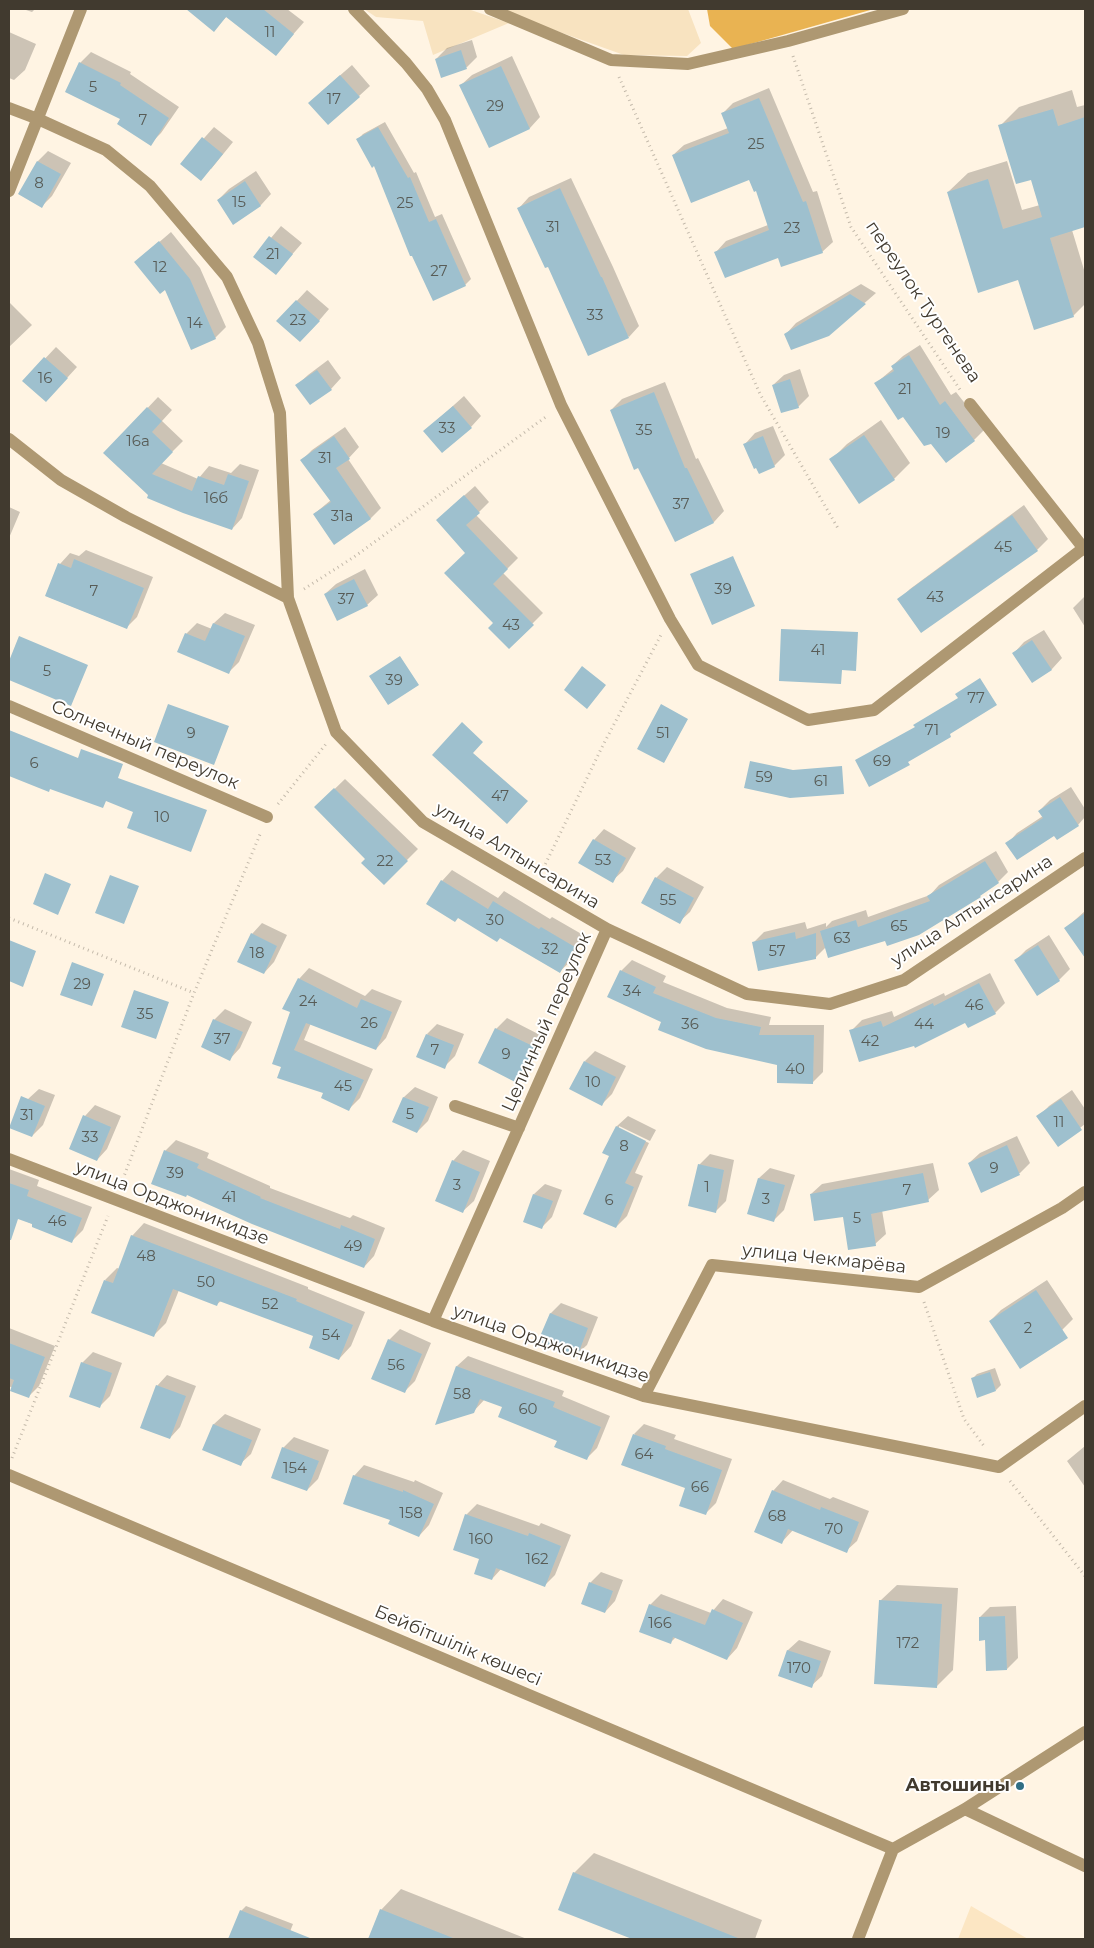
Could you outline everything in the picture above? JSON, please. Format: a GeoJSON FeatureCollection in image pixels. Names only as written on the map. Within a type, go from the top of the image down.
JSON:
{"type":"FeatureCollection","features":[{"type":"Feature","properties":{"kind":"street"},"geometry":{"type":"LineString","coordinates":[[9,191],[81,9]]}},
{"type":"Feature","properties":{"kind":"street"},"geometry":{"type":"LineString","coordinates":[[354,9],[406,63],[427,89],[445,120],[562,405],[670,619],[698,665],[808,720],[874,710],[1085,549]]}},
{"type":"Feature","properties":{"kind":"street"},"geometry":{"type":"LineString","coordinates":[[490,9],[611,60],[688,64],[788,41],[903,9]]}},
{"type":"Feature","properties":{"kind":"street","name":"улица Алтынсарина"},"geometry":{"type":"LineString","coordinates":[[9,108],[106,150],[150,186],[227,277],[258,342],[280,413],[288,598],[336,732],[423,822],[607,929],[747,994],[830,1004],[904,980],[1085,858]]}},
{"type":"Feature","properties":{"kind":"street","name":"переулок Тургенева"},"geometry":{"type":"LineString","coordinates":[[970,404],[1085,549]]}},
{"type":"Feature","properties":{"kind":"street"},"geometry":{"type":"LineString","coordinates":[[9,439],[61,480],[126,517],[288,598]]}},
{"type":"Feature","properties":{"kind":"street","name":"Солнечный переулок"},"geometry":{"type":"LineString","coordinates":[[9,706],[267,817]]}},
{"type":"Feature","properties":{"kind":"street","name":"Целинный переулок"},"geometry":{"type":"LineString","coordinates":[[434,1321],[607,929]]}},
{"type":"Feature","properties":{"kind":"street","name":"Целинный переулок"},"geometry":{"type":"LineString","coordinates":[[455,1106],[519,1128]]}},
{"type":"Feature","properties":{"kind":"street","name":"улица Орджоникидзе"},"geometry":{"type":"LineString","coordinates":[[9,1160],[434,1321],[644,1396],[999,1467]]}},
{"type":"Feature","properties":{"kind":"street","name":"улица Чекмарёва"},"geometry":{"type":"LineString","coordinates":[[644,1396],[712,1265],[919,1287],[1062,1208],[1085,1192]]}},
{"type":"Feature","properties":{"kind":"street"},"geometry":{"type":"LineString","coordinates":[[999,1467],[1085,1406]]}},
{"type":"Feature","properties":{"kind":"street","name":"Бейбітшілік көшесі"},"geometry":{"type":"LineString","coordinates":[[9,1475],[893,1849]]}},
{"type":"Feature","properties":{"kind":"street"},"geometry":{"type":"LineString","coordinates":[[858,1939],[893,1849],[964,1809],[1085,1732]]}},
{"type":"Feature","properties":{"kind":"street"},"geometry":{"type":"LineString","coordinates":[[964,1809],[1085,1866]]}},
{"type":"Feature","properties":{"kind":"path","name":"переулок Тургенева"},"geometry":{"type":"LineString","coordinates":[[788,41],[851,227],[970,404]]}},
{"type":"Feature","properties":{"kind":"path"},"geometry":{"type":"LineString","coordinates":[[611,60],[760,394],[839,530]]}},
{"type":"Feature","properties":{"kind":"path"},"geometry":{"type":"LineString","coordinates":[[288,598],[354,557],[562,405]]}},
{"type":"Feature","properties":{"kind":"path"},"geometry":{"type":"LineString","coordinates":[[534,886],[601,749],[670,619]]}},
{"type":"Feature","properties":{"kind":"path"},"geometry":{"type":"LineString","coordinates":[[9,1466],[194,993],[267,817],[336,732]]}},
{"type":"Feature","properties":{"kind":"path"},"geometry":{"type":"LineString","coordinates":[[9,918],[194,993]]}},
{"type":"Feature","properties":{"kind":"path"},"geometry":{"type":"LineString","coordinates":[[919,1287],[964,1419],[999,1467],[1085,1576]]}},
{"type":"Feature","properties":{"kind":"shaded area"},"geometry":{"type":"Polygon","coordinates":[[[364,9],[468,9],[509,23],[433,55],[423,21],[376,17],[364,9]]]}},
{"type":"Feature","properties":{"kind":"shaded area"},"geometry":{"type":"Polygon","coordinates":[[[495,9],[688,9],[701,43],[687,56],[624,55],[495,9]]]}},
{"type":"Feature","properties":{"kind":"shaded area"},"geometry":{"type":"Polygon","coordinates":[[[707,9],[874,9],[733,49],[710,26],[707,9]]]}},
{"type":"Feature","properties":{"kind":"shaded area"},"geometry":{"type":"Polygon","coordinates":[[[971,1906],[1028,1939],[958,1939],[971,1906]]]}},
{"type":"Feature","properties":{"kind":"building"},"geometry":{"type":"Polygon","coordinates":[[[186,9],[263,9],[294,34],[276,56],[226,17],[214,32],[186,9]]]}},
{"type":"Feature","properties":{"kind":"building"},"geometry":{"type":"Polygon","coordinates":[[[461,50],[467,69],[441,78],[435,59],[461,50]]]}},
{"type":"Feature","properties":{"kind":"building"},"geometry":{"type":"Polygon","coordinates":[[[79,62],[121,83],[120,85],[169,118],[151,146],[117,124],[120,119],[65,92],[79,62]]]}},
{"type":"Feature","properties":{"kind":"building"},"geometry":{"type":"Polygon","coordinates":[[[501,66],[530,129],[489,148],[459,85],[501,66]]]}},
{"type":"Feature","properties":{"kind":"building"},"geometry":{"type":"Polygon","coordinates":[[[340,75],[360,97],[328,125],[308,103],[340,75]]]}},
{"type":"Feature","properties":{"kind":"building"},"geometry":{"type":"Polygon","coordinates":[[[759,98],[803,202],[806,201],[823,253],[781,267],[778,258],[725,278],[714,252],[769,230],[756,191],[754,192],[749,180],[691,203],[672,155],[729,133],[721,113],[759,98]]]}},
{"type":"Feature","properties":{"kind":"building"},"geometry":{"type":"Polygon","coordinates":[[[1053,109],[1058,126],[1085,117],[1085,227],[1050,238],[1074,317],[1034,330],[1018,280],[978,293],[947,192],[988,179],[1003,229],[1042,217],[1031,180],[1016,184],[998,125],[1053,109]]]}},
{"type":"Feature","properties":{"kind":"building"},"geometry":{"type":"Polygon","coordinates":[[[378,127],[408,178],[410,177],[429,222],[436,219],[466,286],[433,301],[412,256],[410,256],[374,166],[372,168],[356,139],[378,127]]]}},
{"type":"Feature","properties":{"kind":"building"},"geometry":{"type":"Polygon","coordinates":[[[202,137],[223,154],[201,181],[180,164],[202,137]]]}},
{"type":"Feature","properties":{"kind":"building"},"geometry":{"type":"Polygon","coordinates":[[[37,161],[61,174],[42,208],[18,194],[37,161]]]}},
{"type":"Feature","properties":{"kind":"building"},"geometry":{"type":"Polygon","coordinates":[[[245,181],[261,206],[233,225],[217,200],[245,181]]]}},
{"type":"Feature","properties":{"kind":"building"},"geometry":{"type":"Polygon","coordinates":[[[560,188],[629,338],[588,356],[548,267],[545,268],[517,208],[560,188]]]}},
{"type":"Feature","properties":{"kind":"building"},"geometry":{"type":"Polygon","coordinates":[[[269,236],[293,254],[276,275],[253,257],[269,236]]]}},
{"type":"Feature","properties":{"kind":"building"},"geometry":{"type":"Polygon","coordinates":[[[159,241],[190,279],[216,339],[191,350],[165,290],[160,294],[134,262],[159,241]]]}},
{"type":"Feature","properties":{"kind":"building"},"geometry":{"type":"Polygon","coordinates":[[[850,294],[866,304],[829,336],[791,350],[784,334],[850,294]]]}},
{"type":"Feature","properties":{"kind":"building"},"geometry":{"type":"Polygon","coordinates":[[[296,300],[320,321],[300,342],[276,321],[296,300]]]}},
{"type":"Feature","properties":{"kind":"building"},"geometry":{"type":"Polygon","coordinates":[[[909,355],[940,405],[945,401],[975,441],[946,463],[931,444],[924,446],[903,417],[898,420],[874,383],[894,371],[891,366],[909,355]]]}},
{"type":"Feature","properties":{"kind":"building"},"geometry":{"type":"Polygon","coordinates":[[[44,357],[68,378],[46,402],[22,381],[44,357]]]}},
{"type":"Feature","properties":{"kind":"building"},"geometry":{"type":"Polygon","coordinates":[[[317,370],[332,390],[310,405],[295,385],[317,370]]]}},
{"type":"Feature","properties":{"kind":"building"},"geometry":{"type":"Polygon","coordinates":[[[790,379],[799,408],[781,413],[772,385],[790,379]]]}},
{"type":"Feature","properties":{"kind":"building"},"geometry":{"type":"Polygon","coordinates":[[[654,392],[685,468],[687,468],[714,523],[675,542],[638,468],[634,470],[610,410],[654,392]]]}},
{"type":"Feature","properties":{"kind":"building"},"geometry":{"type":"Polygon","coordinates":[[[453,406],[472,428],[442,453],[423,431],[453,406]]]}},
{"type":"Feature","properties":{"kind":"building"},"geometry":{"type":"Polygon","coordinates":[[[147,407],[162,421],[152,432],[173,452],[152,474],[192,491],[198,476],[224,485],[228,474],[249,481],[232,530],[147,498],[148,495],[103,453],[147,407]]]}},
{"type":"Feature","properties":{"kind":"building"},"geometry":{"type":"Polygon","coordinates":[[[864,435],[895,480],[859,504],[829,459],[864,435]]]}},
{"type":"Feature","properties":{"kind":"building"},"geometry":{"type":"Polygon","coordinates":[[[334,436],[350,459],[336,468],[371,519],[334,545],[313,514],[331,502],[300,460],[334,436]]]}},
{"type":"Feature","properties":{"kind":"building"},"geometry":{"type":"Polygon","coordinates":[[[763,436],[775,467],[759,474],[756,468],[754,469],[743,444],[763,436]]]}},
{"type":"Feature","properties":{"kind":"building"},"geometry":{"type":"Polygon","coordinates":[[[464,495],[480,513],[466,525],[508,569],[493,584],[534,625],[509,649],[488,628],[493,623],[444,573],[465,553],[436,520],[464,495]]]}},
{"type":"Feature","properties":{"kind":"building"},"geometry":{"type":"Polygon","coordinates":[[[1012,515],[1038,551],[921,633],[897,599],[1012,515]]]}},
{"type":"Feature","properties":{"kind":"building"},"geometry":{"type":"Polygon","coordinates":[[[733,556],[755,606],[712,625],[690,574],[733,556]]]}},
{"type":"Feature","properties":{"kind":"building"},"geometry":{"type":"Polygon","coordinates":[[[74,559],[144,588],[127,629],[45,596],[58,563],[71,568],[74,559]]]}},
{"type":"Feature","properties":{"kind":"building"},"geometry":{"type":"Polygon","coordinates":[[[354,579],[368,606],[337,621],[324,594],[354,579]]]}},
{"type":"Feature","properties":{"kind":"building"},"geometry":{"type":"Polygon","coordinates":[[[213,623],[245,636],[229,674],[177,652],[185,633],[205,641],[213,623]]]}},
{"type":"Feature","properties":{"kind":"building"},"geometry":{"type":"Polygon","coordinates":[[[781,629],[858,632],[856,671],[842,670],[841,684],[779,681],[781,629]]]}},
{"type":"Feature","properties":{"kind":"building"},"geometry":{"type":"Polygon","coordinates":[[[19,636],[88,665],[71,706],[9,680],[9,661],[19,636]]]}},
{"type":"Feature","properties":{"kind":"building"},"geometry":{"type":"Polygon","coordinates":[[[1032,640],[1052,670],[1032,683],[1012,653],[1032,640]]]}},
{"type":"Feature","properties":{"kind":"building"},"geometry":{"type":"Polygon","coordinates":[[[400,656],[419,685],[388,705],[369,676],[400,656]]]}},
{"type":"Feature","properties":{"kind":"building"},"geometry":{"type":"Polygon","coordinates":[[[582,666],[606,685],[587,709],[564,690],[582,666]]]}},
{"type":"Feature","properties":{"kind":"building"},"geometry":{"type":"Polygon","coordinates":[[[980,678],[997,705],[950,734],[951,737],[908,762],[910,765],[869,787],[855,760],[915,727],[913,725],[958,698],[955,694],[980,678]]]}},
{"type":"Feature","properties":{"kind":"building"},"geometry":{"type":"Polygon","coordinates":[[[168,704],[229,726],[214,765],[154,742],[168,704]]]}},
{"type":"Feature","properties":{"kind":"building"},"geometry":{"type":"Polygon","coordinates":[[[661,704],[688,719],[664,763],[637,749],[661,704]]]}},
{"type":"Feature","properties":{"kind":"building"},"geometry":{"type":"Polygon","coordinates":[[[462,722],[483,742],[473,753],[528,801],[507,824],[432,755],[462,722]]]}},
{"type":"Feature","properties":{"kind":"building"},"geometry":{"type":"Polygon","coordinates":[[[9,730],[78,758],[81,749],[123,764],[118,778],[207,810],[191,852],[127,828],[133,812],[106,801],[103,808],[50,789],[49,792],[9,776],[9,730]]]}},
{"type":"Feature","properties":{"kind":"building"},"geometry":{"type":"Polygon","coordinates":[[[750,761],[793,770],[842,766],[844,794],[790,798],[744,788],[750,761]]]}},
{"type":"Feature","properties":{"kind":"building"},"geometry":{"type":"Polygon","coordinates":[[[334,788],[408,861],[384,885],[361,863],[365,859],[314,807],[334,788]]]}},
{"type":"Feature","properties":{"kind":"building"},"geometry":{"type":"Polygon","coordinates":[[[1060,797],[1079,826],[1057,840],[1054,836],[1017,860],[1005,843],[1043,818],[1038,811],[1060,797]]]}},
{"type":"Feature","properties":{"kind":"building"},"geometry":{"type":"Polygon","coordinates":[[[593,839],[626,858],[613,883],[578,863],[593,839]]]}},
{"type":"Feature","properties":{"kind":"building"},"geometry":{"type":"Polygon","coordinates":[[[985,861],[999,883],[981,897],[919,935],[887,946],[885,941],[828,958],[820,931],[856,920],[858,927],[930,901],[927,896],[985,861]]]}},
{"type":"Feature","properties":{"kind":"building"},"geometry":{"type":"Polygon","coordinates":[[[45,873],[71,884],[58,915],[33,904],[45,873]]]}},
{"type":"Feature","properties":{"kind":"building"},"geometry":{"type":"Polygon","coordinates":[[[110,875],[139,886],[124,924],[95,913],[110,875]]]}},
{"type":"Feature","properties":{"kind":"building"},"geometry":{"type":"Polygon","coordinates":[[[655,877],[694,898],[680,924],[641,903],[655,877]]]}},
{"type":"Feature","properties":{"kind":"building"},"geometry":{"type":"Polygon","coordinates":[[[441,880],[488,909],[493,901],[539,929],[541,927],[575,947],[560,973],[500,938],[497,942],[458,918],[455,922],[426,904],[441,880]]]}},
{"type":"Feature","properties":{"kind":"building"},"geometry":{"type":"Polygon","coordinates":[[[1085,913],[1085,958],[1064,928],[1085,913]]]}},
{"type":"Feature","properties":{"kind":"building"},"geometry":{"type":"Polygon","coordinates":[[[795,932],[796,939],[816,933],[816,959],[758,971],[752,942],[795,932]]]}},
{"type":"Feature","properties":{"kind":"building"},"geometry":{"type":"Polygon","coordinates":[[[251,933],[277,946],[264,974],[237,962],[251,933]]]}},
{"type":"Feature","properties":{"kind":"building"},"geometry":{"type":"Polygon","coordinates":[[[9,940],[36,951],[23,987],[9,981],[9,940]]]}},
{"type":"Feature","properties":{"kind":"building"},"geometry":{"type":"Polygon","coordinates":[[[1038,945],[1060,981],[1037,996],[1014,960],[1038,945]]]}},
{"type":"Feature","properties":{"kind":"building"},"geometry":{"type":"Polygon","coordinates":[[[72,962],[104,974],[92,1006],[60,995],[72,962]]]}},
{"type":"Feature","properties":{"kind":"building"},"geometry":{"type":"Polygon","coordinates":[[[620,970],[656,987],[653,993],[716,1018],[761,1027],[759,1035],[814,1035],[813,1084],[777,1083],[777,1065],[706,1049],[658,1030],[661,1022],[607,997],[620,970]]]}},
{"type":"Feature","properties":{"kind":"building"},"geometry":{"type":"Polygon","coordinates":[[[298,978],[357,1008],[361,999],[392,1012],[376,1050],[306,1023],[294,1050],[364,1080],[349,1111],[321,1098],[323,1093],[277,1078],[281,1067],[272,1064],[290,1012],[282,1009],[298,978]]]}},
{"type":"Feature","properties":{"kind":"building"},"geometry":{"type":"Polygon","coordinates":[[[979,983],[996,1014],[968,1028],[965,1023],[915,1048],[914,1046],[859,1062],[849,1030],[881,1021],[883,1027],[933,1003],[934,1006],[979,983]]]}},
{"type":"Feature","properties":{"kind":"building"},"geometry":{"type":"Polygon","coordinates":[[[134,990],[169,1002],[156,1039],[121,1027],[134,990]]]}},
{"type":"Feature","properties":{"kind":"building"},"geometry":{"type":"Polygon","coordinates":[[[213,1019],[243,1032],[230,1061],[201,1047],[213,1019]]]}},
{"type":"Feature","properties":{"kind":"building"},"geometry":{"type":"Polygon","coordinates":[[[495,1028],[535,1047],[517,1083],[478,1063],[495,1028]]]}},
{"type":"Feature","properties":{"kind":"building"},"geometry":{"type":"Polygon","coordinates":[[[426,1034],[454,1045],[445,1069],[416,1057],[426,1034]]]}},
{"type":"Feature","properties":{"kind":"building"},"geometry":{"type":"Polygon","coordinates":[[[584,1061],[616,1077],[602,1106],[569,1089],[584,1061]]]}},
{"type":"Feature","properties":{"kind":"building"},"geometry":{"type":"Polygon","coordinates":[[[21,1096],[45,1106],[32,1137],[9,1128],[21,1096]]]}},
{"type":"Feature","properties":{"kind":"building"},"geometry":{"type":"Polygon","coordinates":[[[403,1097],[429,1107],[417,1133],[392,1122],[403,1097]]]}},
{"type":"Feature","properties":{"kind":"building"},"geometry":{"type":"Polygon","coordinates":[[[1061,1099],[1082,1130],[1058,1147],[1036,1116],[1061,1099]]]}},
{"type":"Feature","properties":{"kind":"building"},"geometry":{"type":"Polygon","coordinates":[[[83,1115],[111,1127],[97,1161],[69,1149],[83,1115]]]}},
{"type":"Feature","properties":{"kind":"building"},"geometry":{"type":"Polygon","coordinates":[[[616,1126],[646,1141],[625,1183],[634,1187],[616,1228],[583,1214],[609,1156],[602,1153],[616,1126]]]}},
{"type":"Feature","properties":{"kind":"building"},"geometry":{"type":"Polygon","coordinates":[[[1007,1145],[1020,1175],[981,1193],[968,1163],[1007,1145]]]}},
{"type":"Feature","properties":{"kind":"building"},"geometry":{"type":"Polygon","coordinates":[[[164,1150],[199,1164],[197,1168],[260,1198],[340,1229],[341,1225],[375,1239],[364,1268],[252,1224],[187,1195],[186,1197],[151,1184],[164,1150]]]}},
{"type":"Feature","properties":{"kind":"building"},"geometry":{"type":"Polygon","coordinates":[[[452,1160],[480,1172],[463,1213],[435,1201],[452,1160]]]}},
{"type":"Feature","properties":{"kind":"building"},"geometry":{"type":"Polygon","coordinates":[[[698,1164],[724,1170],[716,1213],[688,1206],[698,1164]]]}},
{"type":"Feature","properties":{"kind":"building"},"geometry":{"type":"Polygon","coordinates":[[[923,1173],[929,1202],[871,1214],[876,1246],[848,1250],[843,1217],[814,1221],[810,1194],[923,1173]]]}},
{"type":"Feature","properties":{"kind":"building"},"geometry":{"type":"Polygon","coordinates":[[[758,1178],[785,1185],[774,1222],[747,1214],[758,1178]]]}},
{"type":"Feature","properties":{"kind":"building"},"geometry":{"type":"Polygon","coordinates":[[[9,1183],[29,1190],[27,1196],[82,1218],[72,1243],[32,1227],[32,1224],[18,1219],[11,1240],[9,1240],[9,1183]]]}},
{"type":"Feature","properties":{"kind":"building"},"geometry":{"type":"Polygon","coordinates":[[[533,1194],[553,1201],[542,1229],[523,1222],[533,1194]]]}},
{"type":"Feature","properties":{"kind":"building"},"geometry":{"type":"Polygon","coordinates":[[[131,1235],[297,1299],[296,1301],[353,1325],[339,1360],[309,1348],[313,1336],[219,1301],[217,1306],[173,1289],[154,1337],[91,1313],[104,1280],[113,1283],[131,1235]]]}},
{"type":"Feature","properties":{"kind":"building"},"geometry":{"type":"Polygon","coordinates":[[[1036,1290],[1068,1338],[1020,1369],[989,1321],[1036,1290]]]}},
{"type":"Feature","properties":{"kind":"building"},"geometry":{"type":"Polygon","coordinates":[[[550,1313],[588,1328],[577,1357],[538,1341],[550,1313]]]}},
{"type":"Feature","properties":{"kind":"building"},"geometry":{"type":"Polygon","coordinates":[[[388,1339],[422,1354],[405,1393],[371,1379],[388,1339]]]}},
{"type":"Feature","properties":{"kind":"building"},"geometry":{"type":"Polygon","coordinates":[[[9,1343],[45,1357],[29,1398],[10,1391],[14,1380],[9,1378],[9,1343]]]}},
{"type":"Feature","properties":{"kind":"building"},"geometry":{"type":"Polygon","coordinates":[[[81,1362],[112,1373],[100,1408],[69,1397],[81,1362]]]}},
{"type":"Feature","properties":{"kind":"building"},"geometry":{"type":"Polygon","coordinates":[[[456,1366],[555,1402],[553,1407],[601,1427],[587,1460],[554,1447],[557,1441],[498,1417],[502,1407],[480,1399],[474,1413],[435,1425],[456,1366]]]}},
{"type":"Feature","properties":{"kind":"building"},"geometry":{"type":"Polygon","coordinates":[[[990,1372],[996,1391],[977,1398],[971,1378],[990,1372]]]}},
{"type":"Feature","properties":{"kind":"building"},"geometry":{"type":"Polygon","coordinates":[[[156,1385],[186,1396],[170,1439],[140,1428],[156,1385]]]}},
{"type":"Feature","properties":{"kind":"building"},"geometry":{"type":"Polygon","coordinates":[[[213,1424],[252,1440],[241,1466],[202,1450],[213,1424]]]}},
{"type":"Feature","properties":{"kind":"building"},"geometry":{"type":"Polygon","coordinates":[[[633,1434],[666,1446],[665,1449],[722,1470],[706,1515],[679,1506],[685,1488],[621,1465],[633,1434]]]}},
{"type":"Feature","properties":{"kind":"building"},"geometry":{"type":"Polygon","coordinates":[[[282,1447],[319,1461],[307,1491],[271,1478],[282,1447]]]}},
{"type":"Feature","properties":{"kind":"building"},"geometry":{"type":"Polygon","coordinates":[[[353,1475],[403,1492],[403,1490],[434,1504],[419,1537],[388,1524],[390,1520],[343,1504],[353,1475]]]}},
{"type":"Feature","properties":{"kind":"building"},"geometry":{"type":"Polygon","coordinates":[[[772,1490],[820,1510],[821,1507],[859,1522],[847,1553],[788,1529],[782,1544],[754,1532],[772,1490]]]}},
{"type":"Feature","properties":{"kind":"building"},"geometry":{"type":"Polygon","coordinates":[[[465,1514],[528,1536],[529,1533],[561,1546],[545,1587],[496,1568],[492,1580],[474,1574],[479,1559],[453,1550],[465,1514]]]}},
{"type":"Feature","properties":{"kind":"building"},"geometry":{"type":"Polygon","coordinates":[[[589,1582],[613,1591],[605,1613],[581,1604],[589,1582]]]}},
{"type":"Feature","properties":{"kind":"building"},"geometry":{"type":"Polygon","coordinates":[[[879,1600],[942,1604],[937,1688],[874,1684],[879,1600]]]}},
{"type":"Feature","properties":{"kind":"building"},"geometry":{"type":"Polygon","coordinates":[[[649,1604],[705,1625],[712,1609],[743,1623],[727,1660],[673,1637],[671,1644],[639,1632],[649,1604]]]}},
{"type":"Feature","properties":{"kind":"building"},"geometry":{"type":"Polygon","coordinates":[[[1005,1616],[1007,1670],[986,1671],[985,1640],[979,1641],[979,1617],[1005,1616]]]}},
{"type":"Feature","properties":{"kind":"building"},"geometry":{"type":"Polygon","coordinates":[[[787,1650],[821,1661],[812,1688],[778,1676],[787,1650]]]}},
{"type":"Feature","properties":{"kind":"building"},"geometry":{"type":"Polygon","coordinates":[[[573,1872],[738,1939],[632,1939],[558,1910],[573,1872]]]}},
{"type":"Feature","properties":{"kind":"building"},"geometry":{"type":"Polygon","coordinates":[[[380,1909],[453,1938],[453,1939],[368,1939],[380,1909]]]}},
{"type":"Feature","properties":{"kind":"building"},"geometry":{"type":"Polygon","coordinates":[[[240,1910],[310,1938],[310,1939],[228,1939],[240,1910]]]}},
{"type":"Feature","properties":{"kind":"place","name":"Автошины"},"geometry":{"type":"Point","coordinates":[1020,1786]}}]}
